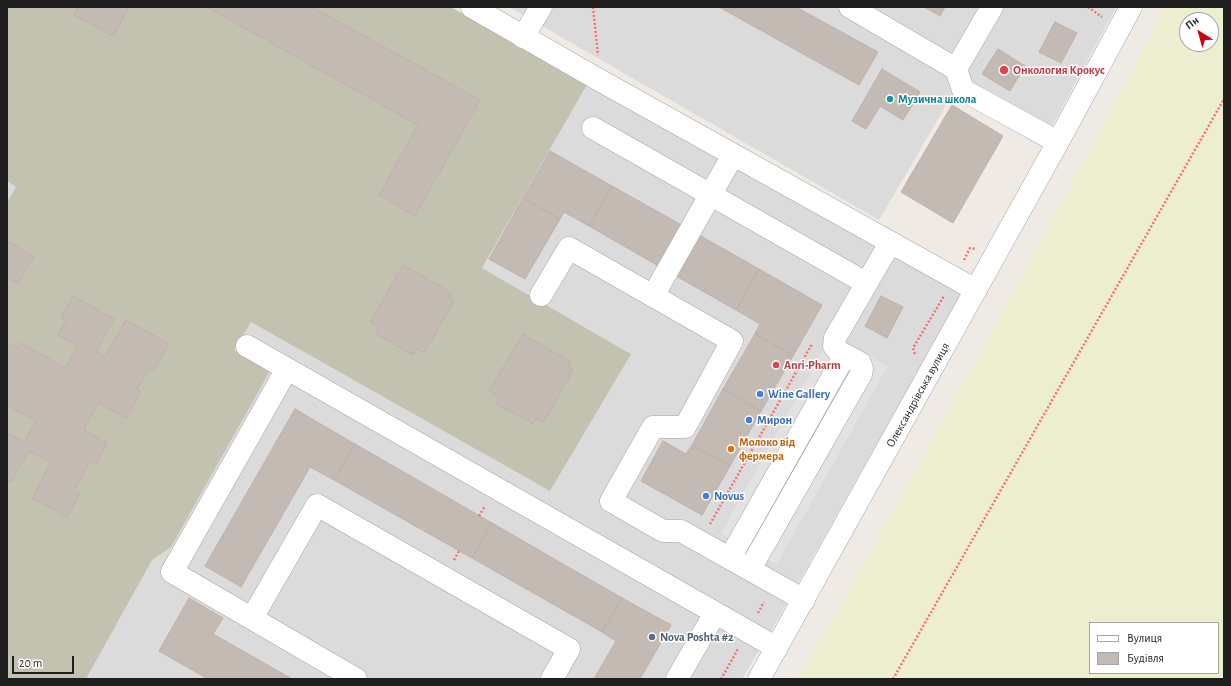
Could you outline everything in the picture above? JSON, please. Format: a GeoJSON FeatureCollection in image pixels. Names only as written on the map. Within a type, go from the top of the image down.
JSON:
{"type":"FeatureCollection","features":[{"type":"Feature","properties":{"kind":"street"},"geometry":{"type":"LineString","coordinates":[[472,7],[601,81],[976,290]]}},
{"type":"Feature","properties":{"kind":"street"},"geometry":{"type":"LineString","coordinates":[[524,37],[541,7]]}},
{"type":"Feature","properties":{"kind":"street"},"geometry":{"type":"LineString","coordinates":[[956,69],[992,7]]}},
{"type":"Feature","properties":{"kind":"street","name":"Олександрівська вулиця"},"geometry":{"type":"LineString","coordinates":[[759,679],[1058,142],[1131,7]]}},
{"type":"Feature","properties":{"kind":"street"},"geometry":{"type":"LineString","coordinates":[[859,9],[956,69],[963,90],[1058,142]]}},
{"type":"Feature","properties":{"kind":"street"},"geometry":{"type":"LineString","coordinates":[[593,128],[866,283]]}},
{"type":"Feature","properties":{"kind":"street"},"geometry":{"type":"LineString","coordinates":[[653,296],[733,155]]}},
{"type":"Feature","properties":{"kind":"street"},"geometry":{"type":"LineString","coordinates":[[750,569],[861,374],[862,369],[860,363],[838,351],[834,346],[835,338],[890,243]]}},
{"type":"Feature","properties":{"kind":"street"},"geometry":{"type":"LineString","coordinates":[[541,295],[569,248],[732,341],[685,427],[653,426],[611,501],[663,531],[682,531],[804,600]]}},
{"type":"Feature","properties":{"kind":"street"},"geometry":{"type":"LineString","coordinates":[[247,346],[777,648]]}},
{"type":"Feature","properties":{"kind":"street"},"geometry":{"type":"LineString","coordinates":[[730,558],[845,355]]}},
{"type":"Feature","properties":{"kind":"street"},"geometry":{"type":"LineString","coordinates":[[287,370],[172,572],[356,679]]}},
{"type":"Feature","properties":{"kind":"street"},"geometry":{"type":"LineString","coordinates":[[252,618],[317,505],[569,649],[552,679]]}},
{"type":"Feature","properties":{"kind":"street"},"geometry":{"type":"LineString","coordinates":[[677,679],[715,613]]}},
{"type":"Feature","properties":{"kind":"path"},"geometry":{"type":"LineString","coordinates":[[593,7],[601,81]]}},
{"type":"Feature","properties":{"kind":"path"},"geometry":{"type":"LineString","coordinates":[[1088,7],[1105,20]]}},
{"type":"Feature","properties":{"kind":"path"},"geometry":{"type":"LineString","coordinates":[[893,679],[1224,100]]}},
{"type":"Feature","properties":{"kind":"path"},"geometry":{"type":"LineString","coordinates":[[707,530],[812,344]]}},
{"type":"Feature","properties":{"kind":"shaded area"},"geometry":{"type":"Polygon","coordinates":[[[7,7],[451,7],[588,83],[482,268],[631,354],[550,491],[251,322],[234,350],[270,371],[171,547],[152,560],[86,679],[7,679],[7,203],[16,187],[7,181],[7,7]]]}},
{"type":"Feature","properties":{"kind":"shaded area"},"geometry":{"type":"Polygon","coordinates":[[[509,7],[1116,7],[1041,147],[952,95],[879,220],[509,7]]]}},
{"type":"Feature","properties":{"kind":"shaded area"},"geometry":{"type":"Polygon","coordinates":[[[1166,7],[1224,7],[1224,679],[796,679],[836,614],[1019,282],[1166,7]]]}},
{"type":"Feature","properties":{"kind":"shaded area"},"geometry":{"type":"Polygon","coordinates":[[[588,83],[962,293],[780,615],[742,679],[7,679],[7,181],[251,322],[631,354],[482,268],[588,83]]]}},
{"type":"Feature","properties":{"kind":"shaded area"},"geometry":{"type":"Polygon","coordinates":[[[831,335],[888,366],[777,564],[721,533],[831,335]]]}},
{"type":"Feature","properties":{"kind":"building"},"geometry":{"type":"Polygon","coordinates":[[[78,7],[129,7],[113,36],[74,15],[78,7]]]}},
{"type":"Feature","properties":{"kind":"building"},"geometry":{"type":"Polygon","coordinates":[[[207,7],[312,7],[480,100],[415,216],[379,195],[418,125],[207,7]]]}},
{"type":"Feature","properties":{"kind":"building"},"geometry":{"type":"Polygon","coordinates":[[[719,7],[796,7],[878,52],[859,85],[719,7]]]}},
{"type":"Feature","properties":{"kind":"building"},"geometry":{"type":"Polygon","coordinates":[[[924,7],[945,7],[940,16],[924,7]]]}},
{"type":"Feature","properties":{"kind":"building"},"geometry":{"type":"Polygon","coordinates":[[[1055,22],[1077,33],[1061,63],[1039,52],[1055,22]]]}},
{"type":"Feature","properties":{"kind":"building","name":"Онкология Крокус"},"geometry":{"type":"Polygon","coordinates":[[[998,49],[1025,66],[1010,91],[982,74],[998,49]]]}},
{"type":"Feature","properties":{"kind":"building","name":"Музична школа"},"geometry":{"type":"Polygon","coordinates":[[[882,69],[920,92],[903,120],[880,106],[866,129],[852,121],[882,69]]]}},
{"type":"Feature","properties":{"kind":"building"},"geometry":{"type":"Polygon","coordinates":[[[952,105],[1003,136],[953,223],[901,192],[952,105]]]}},
{"type":"Feature","properties":{"kind":"building"},"geometry":{"type":"Polygon","coordinates":[[[550,151],[612,186],[589,226],[564,212],[560,219],[523,198],[550,151]]]}},
{"type":"Feature","properties":{"kind":"building"},"geometry":{"type":"Polygon","coordinates":[[[612,186],[685,227],[662,268],[589,226],[612,186]]]}},
{"type":"Feature","properties":{"kind":"building"},"geometry":{"type":"Polygon","coordinates":[[[523,198],[560,219],[525,279],[489,259],[523,198]]]}},
{"type":"Feature","properties":{"kind":"building"},"geometry":{"type":"Polygon","coordinates":[[[685,227],[759,269],[736,310],[662,268],[685,227]]]}},
{"type":"Feature","properties":{"kind":"building"},"geometry":{"type":"Polygon","coordinates":[[[7,241],[34,256],[18,284],[7,278],[7,241]]]}},
{"type":"Feature","properties":{"kind":"building"},"geometry":{"type":"Polygon","coordinates":[[[403,265],[452,293],[449,298],[454,301],[424,353],[417,349],[413,355],[376,334],[379,328],[370,322],[403,265]]]}},
{"type":"Feature","properties":{"kind":"building"},"geometry":{"type":"Polygon","coordinates":[[[759,269],[822,305],[793,356],[755,334],[760,324],[736,310],[759,269]]]}},
{"type":"Feature","properties":{"kind":"building"},"geometry":{"type":"Polygon","coordinates":[[[73,296],[114,319],[96,352],[105,357],[126,320],[169,344],[153,371],[149,369],[137,390],[141,392],[126,418],[98,403],[84,430],[107,443],[96,464],[90,461],[74,491],[80,494],[67,517],[32,498],[51,463],[29,451],[11,482],[7,480],[7,433],[24,442],[36,421],[7,405],[7,348],[10,343],[18,348],[21,343],[66,368],[78,346],[58,335],[66,321],[61,318],[73,296]]]}},
{"type":"Feature","properties":{"kind":"building"},"geometry":{"type":"Polygon","coordinates":[[[881,296],[903,307],[887,338],[865,326],[881,296]]]}},
{"type":"Feature","properties":{"kind":"building"},"geometry":{"type":"Polygon","coordinates":[[[523,334],[571,362],[568,367],[573,370],[544,422],[537,418],[533,424],[495,403],[499,397],[489,391],[523,334]]]}},
{"type":"Feature","properties":{"kind":"building"},"geometry":{"type":"Polygon","coordinates":[[[755,334],[793,356],[761,411],[723,389],[755,334]]]}},
{"type":"Feature","properties":{"kind":"building"},"geometry":{"type":"Polygon","coordinates":[[[723,389],[761,411],[730,466],[692,445],[723,389]]]}},
{"type":"Feature","properties":{"kind":"building"},"geometry":{"type":"Polygon","coordinates":[[[295,409],[355,444],[334,480],[310,467],[241,587],[205,566],[295,409]]]}},
{"type":"Feature","properties":{"kind":"building"},"geometry":{"type":"Polygon","coordinates":[[[663,441],[686,454],[692,445],[730,466],[702,515],[641,481],[663,441]]]}},
{"type":"Feature","properties":{"kind":"building"},"geometry":{"type":"Polygon","coordinates":[[[355,444],[492,523],[472,558],[334,480],[355,444]]]}},
{"type":"Feature","properties":{"kind":"building"},"geometry":{"type":"Polygon","coordinates":[[[492,523],[622,598],[602,632],[472,558],[492,523]]]}},
{"type":"Feature","properties":{"kind":"building"},"geometry":{"type":"Polygon","coordinates":[[[189,598],[223,618],[213,634],[292,679],[208,679],[159,651],[189,598]]]}},
{"type":"Feature","properties":{"kind":"building"},"geometry":{"type":"Polygon","coordinates":[[[622,598],[671,625],[640,679],[594,679],[616,641],[602,632],[622,598]]]}},
{"type":"Feature","properties":{"kind":"place","name":"Онкология Крокус"},"geometry":{"type":"Point","coordinates":[1004,70]}},
{"type":"Feature","properties":{"kind":"place","name":"Музична школа"},"geometry":{"type":"Point","coordinates":[890,99]}},
{"type":"Feature","properties":{"kind":"place","name":"Anri-Pharm"},"geometry":{"type":"Point","coordinates":[776,365]}},
{"type":"Feature","properties":{"kind":"place","name":"Wine Gallery"},"geometry":{"type":"Point","coordinates":[760,394]}},
{"type":"Feature","properties":{"kind":"place","name":"Мирон"},"geometry":{"type":"Point","coordinates":[749,420]}},
{"type":"Feature","properties":{"kind":"place","name":"Молоко від фермера"},"geometry":{"type":"Point","coordinates":[731,449]}},
{"type":"Feature","properties":{"kind":"place","name":"Novus"},"geometry":{"type":"Point","coordinates":[706,496]}},
{"type":"Feature","properties":{"kind":"place","name":"Nova Poshta #2"},"geometry":{"type":"Point","coordinates":[652,637]}}]}
